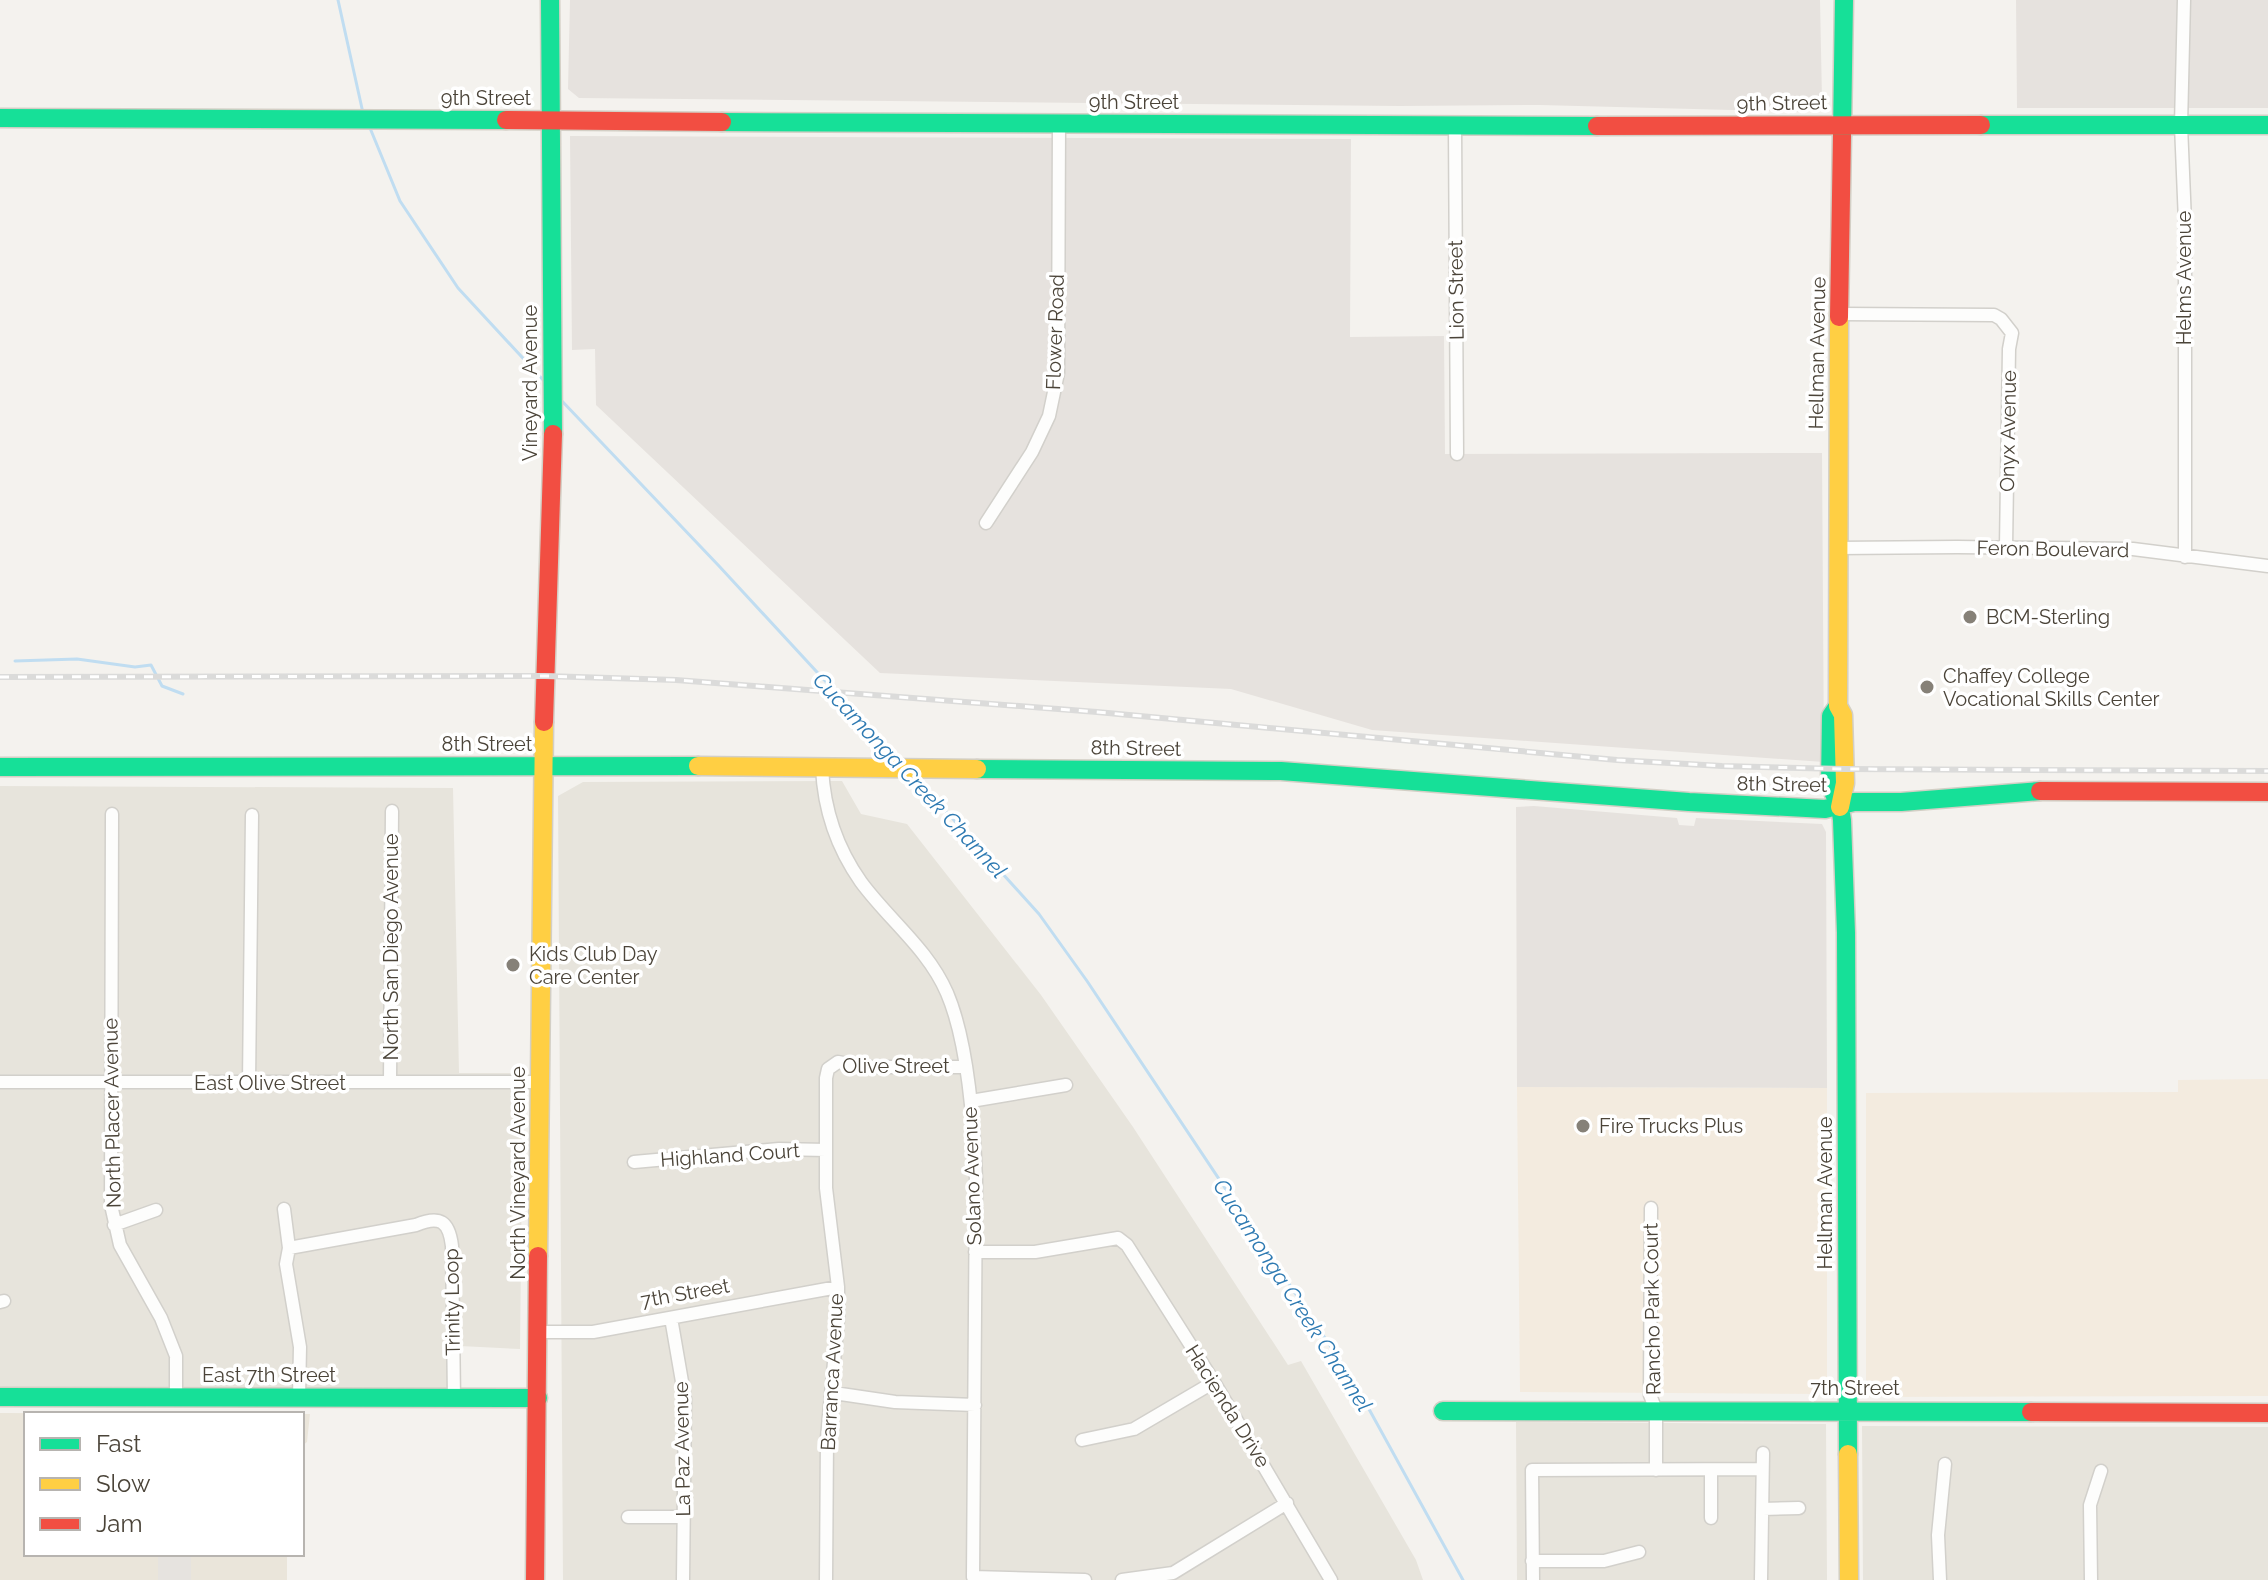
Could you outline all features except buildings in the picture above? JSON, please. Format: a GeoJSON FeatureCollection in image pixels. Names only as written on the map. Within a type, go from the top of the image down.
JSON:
{"type":"FeatureCollection","features":[{"type":"Feature","properties":{"kind":"street","name":"Vineyard Avenue"},"geometry":{"type":"LineString","coordinates":[[543,765],[554,359],[550,0]]}},
{"type":"Feature","properties":{"kind":"street","name":"Hellman Avenue"},"geometry":{"type":"LineString","coordinates":[[1844,0],[1837,431],[1838,706],[1831,716],[1830,785],[1840,807],[1846,933],[1849,1580]]}},
{"type":"Feature","properties":{"kind":"street","name":"Helms Avenue"},"geometry":{"type":"LineString","coordinates":[[2184,0],[2181,125],[2185,222],[2185,557]]}},
{"type":"Feature","properties":{"kind":"street","name":"9th Street"},"geometry":{"type":"LineString","coordinates":[[0,118],[1455,125],[2268,125]]}},
{"type":"Feature","properties":{"kind":"street","name":"Flower Road"},"geometry":{"type":"LineString","coordinates":[[986,523],[1032,452],[1049,416],[1058,373],[1059,123]]}},
{"type":"Feature","properties":{"kind":"street","name":"Lion Street"},"geometry":{"type":"LineString","coordinates":[[1455,125],[1457,454]]}},
{"type":"Feature","properties":{"kind":"street","name":"Onyx Avenue"},"geometry":{"type":"LineString","coordinates":[[1841,314],[1994,315],[2012,333],[2009,349],[2006,547]]}},
{"type":"Feature","properties":{"kind":"street","name":"Feron Boulevard"},"geometry":{"type":"LineString","coordinates":[[1837,548],[2133,549],[2268,566]]}},
{"type":"Feature","properties":{"kind":"street","name":"8th Street"},"geometry":{"type":"LineString","coordinates":[[0,767],[543,765],[1281,771],[1747,806],[1825,809],[1854,802],[1901,802],[2041,791],[2268,792]]}},
{"type":"Feature","properties":{"kind":"street","name":"North Vineyard Avenue"},"geometry":{"type":"LineString","coordinates":[[535,1580],[543,765]]}},
{"type":"Feature","properties":{"kind":"street","name":"Solano Avenue"},"geometry":{"type":"LineString","coordinates":[[822,768],[829,820],[845,858],[862,883],[935,970],[948,995],[965,1067],[971,1101],[976,1180],[973,1577],[1085,1580]]}},
{"type":"Feature","properties":{"kind":"street","name":"North San Diego Avenue"},"geometry":{"type":"LineString","coordinates":[[390,1082],[392,811]]}},
{"type":"Feature","properties":{"kind":"street","name":"North Placer Avenue"},"geometry":{"type":"LineString","coordinates":[[112,814],[111,1205],[120,1245],[161,1318],[176,1356],[176,1397]]}},
{"type":"Feature","properties":{"kind":"street"},"geometry":{"type":"LineString","coordinates":[[249,1083],[252,815]]}},
{"type":"Feature","properties":{"kind":"street","name":"Olive Street"},"geometry":{"type":"LineString","coordinates":[[828,1069],[838,1062],[864,1067],[965,1067]]}},
{"type":"Feature","properties":{"kind":"street","name":"Barranca Avenue"},"geometry":{"type":"LineString","coordinates":[[826,1580],[827,1438],[834,1393],[838,1319],[838,1287],[826,1188],[828,1069]]}},
{"type":"Feature","properties":{"kind":"street","name":"East Olive Street"},"geometry":{"type":"LineString","coordinates":[[0,1082],[541,1082]]}},
{"type":"Feature","properties":{"kind":"street"},"geometry":{"type":"LineString","coordinates":[[971,1101],[1066,1085]]}},
{"type":"Feature","properties":{"kind":"street","name":"Highland Court"},"geometry":{"type":"LineString","coordinates":[[634,1162],[779,1149],[826,1150]]}},
{"type":"Feature","properties":{"kind":"street","name":"Rancho Park Court"},"geometry":{"type":"LineString","coordinates":[[1651,1208],[1650,1395],[1656,1410],[1656,1470]]}},
{"type":"Feature","properties":{"kind":"street"},"geometry":{"type":"LineString","coordinates":[[284,1209],[289,1248],[286,1264],[300,1347],[299,1397]]}},
{"type":"Feature","properties":{"kind":"street"},"geometry":{"type":"LineString","coordinates":[[114,1225],[156,1210]]}},
{"type":"Feature","properties":{"kind":"street","name":"Trinity Loop"},"geometry":{"type":"LineString","coordinates":[[289,1248],[416,1225],[429,1219],[443,1222],[450,1229],[452,1246],[454,1398]]}},
{"type":"Feature","properties":{"kind":"street","name":"Hacienda Drive"},"geometry":{"type":"LineString","coordinates":[[975,1252],[1035,1252],[1118,1238],[1127,1245],[1214,1382],[1331,1580]]}},
{"type":"Feature","properties":{"kind":"street","name":"7th Street"},"geometry":{"type":"LineString","coordinates":[[539,1332],[593,1332],[838,1287]]}},
{"type":"Feature","properties":{"kind":"street","name":"La Paz Avenue"},"geometry":{"type":"LineString","coordinates":[[671,1318],[685,1399],[683,1580]]}},
{"type":"Feature","properties":{"kind":"street"},"geometry":{"type":"LineString","coordinates":[[1082,1440],[1134,1429],[1214,1382]]}},
{"type":"Feature","properties":{"kind":"street"},"geometry":{"type":"LineString","coordinates":[[834,1393],[895,1402],[975,1405]]}},
{"type":"Feature","properties":{"kind":"street","name":"East 7th Street"},"geometry":{"type":"LineString","coordinates":[[0,1397],[538,1398]]}},
{"type":"Feature","properties":{"kind":"street","name":"7th Street"},"geometry":{"type":"LineString","coordinates":[[1443,1411],[2268,1413]]}},
{"type":"Feature","properties":{"kind":"street"},"geometry":{"type":"LineString","coordinates":[[1761,1580],[1763,1453]]}},
{"type":"Feature","properties":{"kind":"street"},"geometry":{"type":"LineString","coordinates":[[1940,1580],[1938,1535],[1945,1464]]}},
{"type":"Feature","properties":{"kind":"street"},"geometry":{"type":"LineString","coordinates":[[1533,1580],[1532,1470],[1762,1469]]}},
{"type":"Feature","properties":{"kind":"street"},"geometry":{"type":"LineString","coordinates":[[1711,1470],[1711,1518]]}},
{"type":"Feature","properties":{"kind":"street"},"geometry":{"type":"LineString","coordinates":[[2091,1580],[2090,1505],[2101,1471]]}},
{"type":"Feature","properties":{"kind":"street"},"geometry":{"type":"LineString","coordinates":[[1122,1580],[1173,1573],[1287,1503]]}},
{"type":"Feature","properties":{"kind":"street"},"geometry":{"type":"LineString","coordinates":[[1763,1509],[1799,1508]]}},
{"type":"Feature","properties":{"kind":"street"},"geometry":{"type":"LineString","coordinates":[[628,1517],[684,1517]]}},
{"type":"Feature","properties":{"kind":"street"},"geometry":{"type":"LineString","coordinates":[[1532,1561],[1604,1561],[1639,1552]]}},
{"type":"Feature","properties":{"kind":"shaded area"},"geometry":{"type":"Polygon","coordinates":[[[570,0],[1820,0],[1822,100],[1805,112],[1540,105],[579,98],[568,89],[570,0]]]}},
{"type":"Feature","properties":{"kind":"shaded area"},"geometry":{"type":"Polygon","coordinates":[[[2016,0],[2268,0],[2268,108],[2017,108],[2016,0]]]}},
{"type":"Feature","properties":{"kind":"shaded area"},"geometry":{"type":"Polygon","coordinates":[[[570,136],[1351,139],[1350,337],[1444,336],[1445,454],[1822,453],[1824,762],[1372,730],[1231,689],[880,673],[596,405],[595,349],[572,350],[570,136]]]}},
{"type":"Feature","properties":{"kind":"shaded area"},"geometry":{"type":"Polygon","coordinates":[[[842,781],[861,814],[907,824],[1041,995],[1133,1127],[1288,1365],[1301,1361],[1416,1560],[1423,1580],[563,1580],[558,796],[583,782],[842,781]]]}},
{"type":"Feature","properties":{"kind":"shaded area"},"geometry":{"type":"Polygon","coordinates":[[[0,786],[453,788],[459,1073],[523,1073],[520,1349],[460,1346],[461,1391],[0,1390],[0,786]]]}},
{"type":"Feature","properties":{"kind":"shaded area"},"geometry":{"type":"Polygon","coordinates":[[[1516,807],[1677,818],[1679,825],[1694,826],[1696,818],[1822,824],[1826,832],[1827,1088],[1517,1087],[1516,807]]]}},
{"type":"Feature","properties":{"kind":"shaded area"},"geometry":{"type":"Polygon","coordinates":[[[2268,1079],[2268,1396],[1866,1397],[1866,1093],[2178,1092],[2178,1080],[2268,1079]]]}},
{"type":"Feature","properties":{"kind":"shaded area"},"geometry":{"type":"Polygon","coordinates":[[[1517,1087],[1827,1088],[1827,1394],[1520,1392],[1517,1087]]]}},
{"type":"Feature","properties":{"kind":"shaded area"},"geometry":{"type":"Polygon","coordinates":[[[0,1413],[24,1413],[24,1556],[287,1556],[287,1580],[0,1580],[0,1413]]]}},
{"type":"Feature","properties":{"kind":"shaded area"},"geometry":{"type":"Polygon","coordinates":[[[304,1414],[310,1414],[307,1442],[304,1444],[304,1414]]]}},
{"type":"Feature","properties":{"kind":"shaded area"},"geometry":{"type":"Polygon","coordinates":[[[1516,1422],[1826,1424],[1827,1580],[1517,1580],[1516,1422]]]}},
{"type":"Feature","properties":{"kind":"shaded area"},"geometry":{"type":"Polygon","coordinates":[[[1862,1426],[2268,1427],[2268,1580],[1863,1580],[1862,1426]]]}},
{"type":"Feature","properties":{"kind":"shaded area"},"geometry":{"type":"Polygon","coordinates":[[[158,1556],[191,1556],[191,1580],[158,1580],[158,1556]]]}},
{"type":"Feature","properties":{"kind":"waterway","name":"Cucamonga Creek Channel"},"geometry":{"type":"LineString","coordinates":[[338,0],[363,113]]}},
{"type":"Feature","properties":{"kind":"waterway","name":"Cucamonga Creek Channel"},"geometry":{"type":"LineString","coordinates":[[370,128],[400,201],[458,288],[545,382]]}},
{"type":"Feature","properties":{"kind":"waterway","name":"Cucamonga Creek Channel"},"geometry":{"type":"LineString","coordinates":[[561,400],[900,762]]}},
{"type":"Feature","properties":{"kind":"waterway"},"geometry":{"type":"LineString","coordinates":[[15,661],[77,659],[135,667],[151,665],[162,686],[183,694]]}},
{"type":"Feature","properties":{"kind":"waterway","name":"Cucamonga Creek Channel"},"geometry":{"type":"LineString","coordinates":[[914,776],[1039,914],[1087,981],[1353,1380],[1463,1580]]}},
{"type":"Feature","properties":{"kind":"railway"},"geometry":{"type":"LineString","coordinates":[[0,677],[545,676],[676,680],[1097,712],[1617,760],[1844,769],[2268,771]]}},
{"type":"Feature","properties":{"kind":"traffic: fast"},"geometry":{"type":"LineString","coordinates":[[550,0],[553,434]]}},
{"type":"Feature","properties":{"kind":"traffic: fast"},"geometry":{"type":"LineString","coordinates":[[1842,135],[1844,0]]}},
{"type":"Feature","properties":{"kind":"traffic: fast"},"geometry":{"type":"LineString","coordinates":[[0,118],[506,120]]}},
{"type":"Feature","properties":{"kind":"traffic: fast"},"geometry":{"type":"LineString","coordinates":[[722,122],[1597,126]]}},
{"type":"Feature","properties":{"kind":"traffic: fast"},"geometry":{"type":"LineString","coordinates":[[1981,125],[2268,125]]}},
{"type":"Feature","properties":{"kind":"traffic: fast"},"geometry":{"type":"LineString","coordinates":[[1838,706],[1831,716],[1830,785],[1842,820],[1846,933],[1848,1454]]}},
{"type":"Feature","properties":{"kind":"traffic: fast"},"geometry":{"type":"LineString","coordinates":[[0,767],[698,766]]}},
{"type":"Feature","properties":{"kind":"traffic: fast"},"geometry":{"type":"LineString","coordinates":[[977,769],[1281,771],[1689,802],[1825,809],[1854,802],[1901,802],[2040,791]]}},
{"type":"Feature","properties":{"kind":"traffic: fast"},"geometry":{"type":"LineString","coordinates":[[0,1397],[538,1398]]}},
{"type":"Feature","properties":{"kind":"traffic: fast"},"geometry":{"type":"LineString","coordinates":[[1443,1411],[2031,1412]]}},
{"type":"Feature","properties":{"kind":"traffic: slow"},"geometry":{"type":"LineString","coordinates":[[1839,317],[1838,706],[1843,715],[1845,783],[1840,807]]}},
{"type":"Feature","properties":{"kind":"traffic: slow"},"geometry":{"type":"LineString","coordinates":[[538,1256],[544,722]]}},
{"type":"Feature","properties":{"kind":"traffic: slow"},"geometry":{"type":"LineString","coordinates":[[698,766],[977,769]]}},
{"type":"Feature","properties":{"kind":"traffic: slow"},"geometry":{"type":"LineString","coordinates":[[1848,1454],[1849,1580]]}},
{"type":"Feature","properties":{"kind":"traffic: jam"},"geometry":{"type":"LineString","coordinates":[[506,120],[722,122]]}},
{"type":"Feature","properties":{"kind":"traffic: jam"},"geometry":{"type":"LineString","coordinates":[[1597,126],[1981,125]]}},
{"type":"Feature","properties":{"kind":"traffic: jam"},"geometry":{"type":"LineString","coordinates":[[1839,317],[1842,135]]}},
{"type":"Feature","properties":{"kind":"traffic: jam"},"geometry":{"type":"LineString","coordinates":[[544,722],[553,434]]}},
{"type":"Feature","properties":{"kind":"traffic: jam"},"geometry":{"type":"LineString","coordinates":[[2040,791],[2268,792]]}},
{"type":"Feature","properties":{"kind":"traffic: jam"},"geometry":{"type":"LineString","coordinates":[[535,1580],[538,1256]]}},
{"type":"Feature","properties":{"kind":"traffic: jam"},"geometry":{"type":"LineString","coordinates":[[2031,1412],[2268,1413]]}},
{"type":"Feature","properties":{"kind":"place","name":"BCM-Sterling"},"geometry":{"type":"Point","coordinates":[1970,617]}},
{"type":"Feature","properties":{"kind":"place","name":"Chaffey College Vocational Skills Center"},"geometry":{"type":"Point","coordinates":[1927,687]}},
{"type":"Feature","properties":{"kind":"place","name":"Kids Club Day Care Center"},"geometry":{"type":"Point","coordinates":[513,965]}},
{"type":"Feature","properties":{"kind":"place","name":"Fire Trucks Plus"},"geometry":{"type":"Point","coordinates":[1583,1126]}}]}
